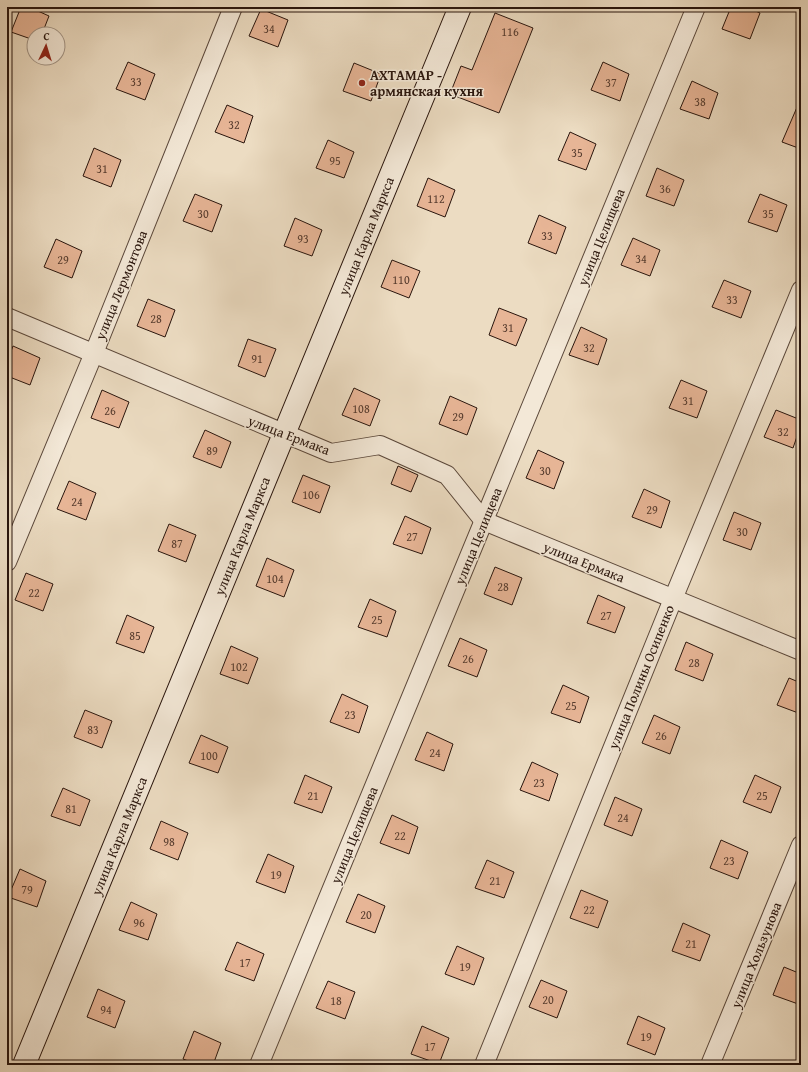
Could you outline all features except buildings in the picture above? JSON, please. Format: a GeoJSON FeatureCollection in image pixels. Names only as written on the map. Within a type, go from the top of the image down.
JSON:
{"type":"FeatureCollection","features":[{"type":"Feature","properties":{"kind":"main road","name":"улица Карла Маркса"},"geometry":{"type":"LineString","coordinates":[[24,1065],[460,7]]}},
{"type":"Feature","properties":{"kind":"street","name":"улица Лермонтова"},"geometry":{"type":"LineString","coordinates":[[7,562],[94,353],[233,7]]}},
{"type":"Feature","properties":{"kind":"street","name":"улица Целищева"},"geometry":{"type":"LineString","coordinates":[[259,1065],[696,7]]}},
{"type":"Feature","properties":{"kind":"street","name":"улица Полины Осипенко"},"geometry":{"type":"LineString","coordinates":[[484,1065],[673,598],[801,290]]}},
{"type":"Feature","properties":{"kind":"street","name":"улица Ермака"},"geometry":{"type":"LineString","coordinates":[[7,316],[331,453],[380,445],[448,475],[484,521],[801,651]]}},
{"type":"Feature","properties":{"kind":"street","name":"улица Хользунова"},"geometry":{"type":"LineString","coordinates":[[710,1065],[801,845]]}},
{"type":"Feature","properties":{"kind":"place","name":"АХТАМАР - армянская кухня"},"geometry":{"type":"Point","coordinates":[362,83]}}]}
